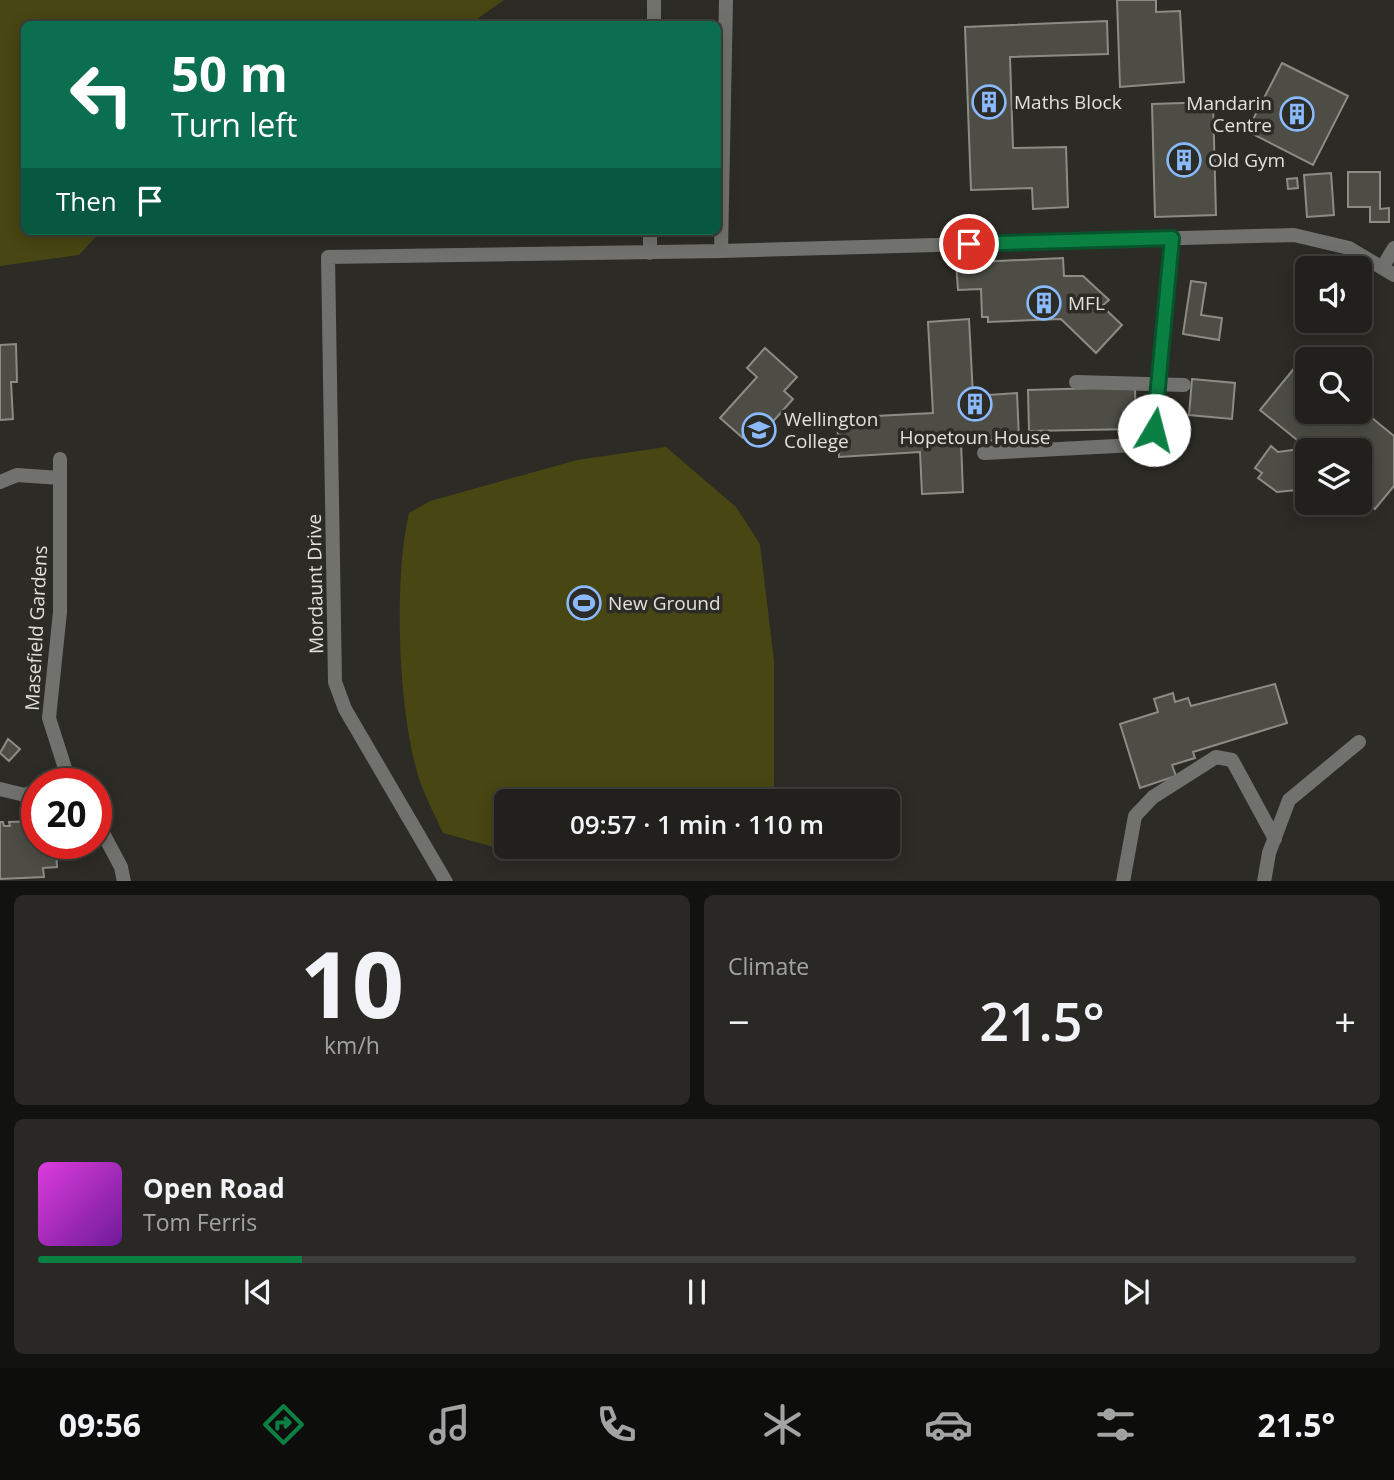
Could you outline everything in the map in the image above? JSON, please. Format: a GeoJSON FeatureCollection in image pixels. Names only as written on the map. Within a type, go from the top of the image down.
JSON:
{"type":"FeatureCollection","features":[{"type":"Feature","properties":{"kind":"street"},"geometry":{"type":"LineString","coordinates":[[654,0],[654,21]]}},
{"type":"Feature","properties":{"kind":"street"},"geometry":{"type":"LineString","coordinates":[[721,251],[726,0]]}},
{"type":"Feature","properties":{"kind":"street"},"geometry":{"type":"LineString","coordinates":[[650,235],[650,253],[1294,235],[1349,248],[1388,272],[1394,248]]}},
{"type":"Feature","properties":{"kind":"street"},"geometry":{"type":"LineString","coordinates":[[984,453],[1135,445],[1154,430],[1172,238]]}},
{"type":"Feature","properties":{"kind":"street","name":"Mordaunt Drive"},"geometry":{"type":"LineString","coordinates":[[446,881],[345,709],[335,682],[328,257],[650,253]]}},
{"type":"Feature","properties":{"kind":"street"},"geometry":{"type":"LineString","coordinates":[[1076,382],[1184,385]]}},
{"type":"Feature","properties":{"kind":"street","name":"Masefield Gardens"},"geometry":{"type":"LineString","coordinates":[[60,459],[60,612],[49,718],[64,768]]}},
{"type":"Feature","properties":{"kind":"street"},"geometry":{"type":"LineString","coordinates":[[0,482],[17,475],[60,478]]}},
{"type":"Feature","properties":{"kind":"street"},"geometry":{"type":"LineString","coordinates":[[1264,881],[1289,800],[1359,742]]}},
{"type":"Feature","properties":{"kind":"street"},"geometry":{"type":"LineString","coordinates":[[1123,881],[1135,816],[1153,797],[1216,757],[1233,760],[1275,839]]}},
{"type":"Feature","properties":{"kind":"street"},"geometry":{"type":"LineString","coordinates":[[0,789],[21,794]]}},
{"type":"Feature","properties":{"kind":"street"},"geometry":{"type":"LineString","coordinates":[[112,850],[121,867],[124,881]]}},
{"type":"Feature","properties":{"kind":"shaded area"},"geometry":{"type":"Polygon","coordinates":[[[0,0],[504,0],[474,21],[21,21],[21,235],[97,235],[79,255],[0,266],[0,0]]]}},
{"type":"Feature","properties":{"kind":"shaded area","name":"New Ground"},"geometry":{"type":"Polygon","coordinates":[[[666,447],[736,507],[760,544],[774,661],[774,789],[494,789],[494,847],[443,833],[423,790],[413,756],[403,687],[400,649],[401,574],[409,513],[430,501],[577,460],[666,447]]]}},
{"type":"Feature","properties":{"kind":"building"},"geometry":{"type":"Polygon","coordinates":[[[1117,0],[1156,0],[1156,12],[1180,11],[1184,82],[1120,87],[1117,0]]]}},
{"type":"Feature","properties":{"kind":"building","name":"Maths Block"},"geometry":{"type":"Polygon","coordinates":[[[1107,21],[1108,54],[1010,57],[1013,148],[1066,147],[1068,207],[1033,209],[1032,188],[971,190],[965,27],[1107,21]]]}},
{"type":"Feature","properties":{"kind":"building","name":"Mandarin Centre"},"geometry":{"type":"Polygon","coordinates":[[[1282,63],[1348,96],[1313,165],[1247,131],[1282,63]]]}},
{"type":"Feature","properties":{"kind":"building","name":"Old Gym"},"geometry":{"type":"Polygon","coordinates":[[[1213,102],[1216,215],[1155,217],[1152,104],[1213,102]]]}},
{"type":"Feature","properties":{"kind":"building"},"geometry":{"type":"Polygon","coordinates":[[[1348,172],[1380,172],[1380,209],[1389,208],[1389,222],[1370,222],[1370,207],[1348,207],[1348,172]]]}},
{"type":"Feature","properties":{"kind":"building"},"geometry":{"type":"Polygon","coordinates":[[[1331,173],[1334,215],[1307,217],[1304,175],[1331,173]]]}},
{"type":"Feature","properties":{"kind":"building"},"geometry":{"type":"Polygon","coordinates":[[[1297,178],[1298,188],[1288,189],[1287,179],[1297,178]]]}},
{"type":"Feature","properties":{"kind":"building","name":"MFL"},"geometry":{"type":"Polygon","coordinates":[[[1063,258],[1064,276],[1083,276],[1109,300],[1102,306],[1122,325],[1096,353],[1061,319],[988,322],[988,317],[982,317],[981,289],[958,290],[956,263],[1063,258]]]}},
{"type":"Feature","properties":{"kind":"building"},"geometry":{"type":"Polygon","coordinates":[[[1191,281],[1206,283],[1201,315],[1222,318],[1219,340],[1183,334],[1191,281]]]}},
{"type":"Feature","properties":{"kind":"building","name":"Hopetoun House"},"geometry":{"type":"Polygon","coordinates":[[[969,319],[973,396],[1017,393],[1019,439],[961,442],[963,492],[922,494],[920,452],[839,457],[837,418],[933,413],[928,322],[969,319]]]}},
{"type":"Feature","properties":{"kind":"building"},"geometry":{"type":"Polygon","coordinates":[[[16,344],[17,382],[11,382],[13,419],[0,420],[0,345],[16,344]]]}},
{"type":"Feature","properties":{"kind":"building"},"geometry":{"type":"Polygon","coordinates":[[[765,348],[797,377],[784,391],[793,399],[769,426],[760,419],[743,438],[720,418],[757,377],[747,368],[765,348]]]}},
{"type":"Feature","properties":{"kind":"building"},"geometry":{"type":"Polygon","coordinates":[[[1295,367],[1295,424],[1372,424],[1372,418],[1394,436],[1394,486],[1375,509],[1372,507],[1372,438],[1295,438],[1260,410],[1295,367]]]}},
{"type":"Feature","properties":{"kind":"building"},"geometry":{"type":"Polygon","coordinates":[[[1192,379],[1235,383],[1232,419],[1189,415],[1192,379]]]}},
{"type":"Feature","properties":{"kind":"building"},"geometry":{"type":"Polygon","coordinates":[[[1135,387],[1136,429],[1029,431],[1028,390],[1135,387]]]}},
{"type":"Feature","properties":{"kind":"building"},"geometry":{"type":"Polygon","coordinates":[[[1271,446],[1278,452],[1295,450],[1295,490],[1277,492],[1258,478],[1262,473],[1255,468],[1271,446]]]}},
{"type":"Feature","properties":{"kind":"building"},"geometry":{"type":"Polygon","coordinates":[[[1275,684],[1287,723],[1193,752],[1195,758],[1172,765],[1176,776],[1140,788],[1120,724],[1158,712],[1154,699],[1173,693],[1175,702],[1188,698],[1191,706],[1275,684]]]}},
{"type":"Feature","properties":{"kind":"building"},"geometry":{"type":"Polygon","coordinates":[[[8,739],[20,749],[9,761],[0,753],[8,739]]]}},
{"type":"Feature","properties":{"kind":"building"},"geometry":{"type":"Polygon","coordinates":[[[0,822],[3,822],[4,826],[10,826],[9,822],[21,822],[21,859],[57,859],[57,867],[43,868],[44,877],[0,879],[0,822]]]}},
{"type":"Feature","properties":{"kind":"place","name":"Maths Block"},"geometry":{"type":"Point","coordinates":[989,102]}},
{"type":"Feature","properties":{"kind":"place","name":"Mandarin Centre"},"geometry":{"type":"Point","coordinates":[1297,114]}},
{"type":"Feature","properties":{"kind":"place","name":"Old Gym"},"geometry":{"type":"Point","coordinates":[1184,160]}},
{"type":"Feature","properties":{"kind":"place","name":"MFL"},"geometry":{"type":"Point","coordinates":[1044,303]}},
{"type":"Feature","properties":{"kind":"place","name":"Hopetoun House"},"geometry":{"type":"Point","coordinates":[975,404]}},
{"type":"Feature","properties":{"kind":"place","name":"Wellington College"},"geometry":{"type":"Point","coordinates":[759,430]}},
{"type":"Feature","properties":{"kind":"place","name":"New Ground"},"geometry":{"type":"Point","coordinates":[584,603]}},
{"type":"Feature","properties":{"kind":"route"},"geometry":{"type":"LineString","coordinates":[[969,244],[1172,238],[1154,430]]}}]}
